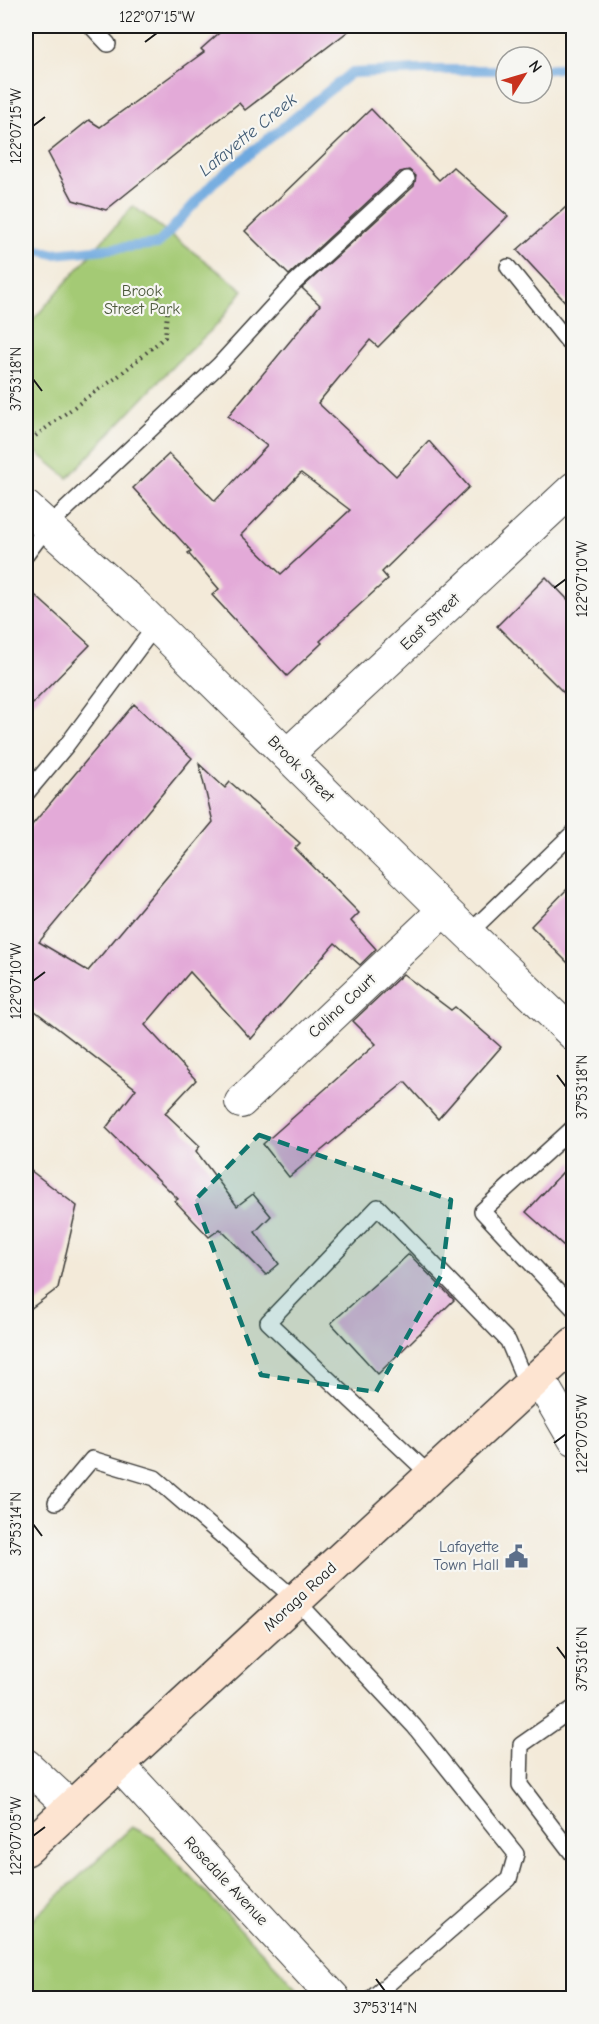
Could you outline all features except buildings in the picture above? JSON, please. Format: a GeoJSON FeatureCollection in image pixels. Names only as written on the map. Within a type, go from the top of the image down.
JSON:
{"type":"FeatureCollection","features":[{"type":"Feature","properties":{"kind":"main road","name":"Moraga Road"},"geometry":{"type":"LineString","coordinates":[[26,1849],[573,1344]]}},
{"type":"Feature","properties":{"kind":"street","name":"East Street"},"geometry":{"type":"LineString","coordinates":[[287,755],[573,488]]}},
{"type":"Feature","properties":{"kind":"street","name":"Brook Street"},"geometry":{"type":"LineString","coordinates":[[36,517],[156,625],[573,1035]]}},
{"type":"Feature","properties":{"kind":"street","name":"Colina Court"},"geometry":{"type":"LineString","coordinates":[[241,1102],[444,910]]}},
{"type":"Feature","properties":{"kind":"street"},"geometry":{"type":"LineString","coordinates":[[533,1382],[573,1439]]}},
{"type":"Feature","properties":{"kind":"street","name":"Rosedale Avenue"},"geometry":{"type":"LineString","coordinates":[[118,1764],[334,1998]]}},
{"type":"Feature","properties":{"kind":"street"},"geometry":{"type":"LineString","coordinates":[[26,1765],[71,1807]]}},
{"type":"Feature","properties":{"kind":"lane"},"geometry":{"type":"LineString","coordinates":[[91,26],[108,44]]}},
{"type":"Feature","properties":{"kind":"lane"},"geometry":{"type":"LineString","coordinates":[[26,555],[36,517],[219,365],[294,283],[407,179]]}},
{"type":"Feature","properties":{"kind":"lane"},"geometry":{"type":"LineString","coordinates":[[508,267],[573,349]]}},
{"type":"Feature","properties":{"kind":"lane"},"geometry":{"type":"LineString","coordinates":[[26,794],[66,746],[156,625]]}},
{"type":"Feature","properties":{"kind":"lane"},"geometry":{"type":"LineString","coordinates":[[469,933],[573,832]]}},
{"type":"Feature","properties":{"kind":"lane"},"geometry":{"type":"LineString","coordinates":[[573,1127],[482,1211],[573,1309]]}},
{"type":"Feature","properties":{"kind":"lane"},"geometry":{"type":"LineString","coordinates":[[431,1476],[268,1322],[378,1207],[508,1341],[533,1382]]}},
{"type":"Feature","properties":{"kind":"lane"},"geometry":{"type":"LineString","coordinates":[[56,1502],[92,1459],[155,1478],[296,1600],[414,1726],[516,1854],[509,1879],[372,1998]]}},
{"type":"Feature","properties":{"kind":"lane"},"geometry":{"type":"LineString","coordinates":[[573,1708],[521,1744],[520,1785],[573,1856]]}},
{"type":"Feature","properties":{"kind":"path"},"geometry":{"type":"LineString","coordinates":[[26,443],[116,378],[165,337],[167,312],[154,290]]}},
{"type":"Feature","properties":{"kind":"highlighted area"},"geometry":{"type":"Polygon","coordinates":[[[259,1135],[451,1200],[442,1274],[376,1392],[261,1375],[195,1200],[259,1135]]]}},
{"type":"Feature","properties":{"kind":"green space","name":"Brook Street Park"},"geometry":{"type":"Polygon","coordinates":[[[133,206],[243,290],[217,325],[176,363],[68,478],[26,444],[26,328],[133,206]]]}},
{"type":"Feature","properties":{"kind":"green space"},"geometry":{"type":"Polygon","coordinates":[[[132,1827],[154,1838],[306,1998],[26,1998],[26,1926],[132,1827]]]}},
{"type":"Feature","properties":{"kind":"waterway","name":"Lafayette Creek"},"geometry":{"type":"LineString","coordinates":[[554,68],[574,66]]}},
{"type":"Feature","properties":{"kind":"waterway","name":"Lafayette Creek"},"geometry":{"type":"LineString","coordinates":[[26,247],[54,254],[158,244],[214,182],[351,73],[494,70]]}},
{"type":"Feature","properties":{"kind":"place","name":"Lafayette Town Hall"},"geometry":{"type":"Point","coordinates":[517,1556]}}]}
